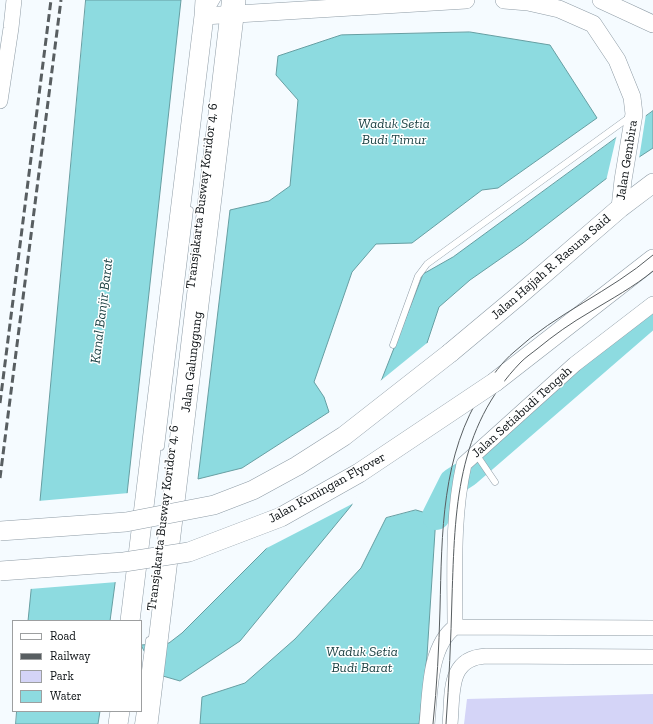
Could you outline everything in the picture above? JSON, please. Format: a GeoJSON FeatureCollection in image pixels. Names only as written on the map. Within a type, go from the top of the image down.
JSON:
{"type":"FeatureCollection","features":[{"type":"Feature","properties":{"kind":"main road"},"geometry":{"type":"LineString","coordinates":[[130,620],[218,8],[466,0]]}},
{"type":"Feature","properties":{"kind":"main road","name":"Jalan Gembira"},"geometry":{"type":"LineString","coordinates":[[504,0],[528,2],[559,9],[593,24],[617,60],[632,97],[634,118],[623,180],[620,208]]}},
{"type":"Feature","properties":{"kind":"main road"},"geometry":{"type":"LineString","coordinates":[[601,0],[645,18],[653,24]]}},
{"type":"Feature","properties":{"kind":"main road","name":"Jalan Galunggung"},"geometry":{"type":"LineString","coordinates":[[148,724],[143,701],[162,605],[218,8]]}},
{"type":"Feature","properties":{"kind":"main road","name":"Jalan Hajjah R. Rasuna Said"},"geometry":{"type":"LineString","coordinates":[[0,531],[126,522],[214,505],[253,490],[297,466],[344,436],[450,353],[518,297],[620,208],[653,183]]}},
{"type":"Feature","properties":{"kind":"main road","name":"Jalan Kuningan Flyover"},"geometry":{"type":"LineString","coordinates":[[0,571],[124,562],[189,552],[281,517],[359,473],[494,382],[653,259]]}},
{"type":"Feature","properties":{"kind":"main road"},"geometry":{"type":"LineString","coordinates":[[118,724],[120,712]]}},
{"type":"Feature","properties":{"kind":"street"},"geometry":{"type":"LineString","coordinates":[[0,101],[6,27],[14,0]]}},
{"type":"Feature","properties":{"kind":"street","name":"Jalan Setiabudi Tengah"},"geometry":{"type":"LineString","coordinates":[[455,626],[455,553],[461,479],[464,464],[477,456],[575,364],[651,309]]}},
{"type":"Feature","properties":{"kind":"street"},"geometry":{"type":"LineString","coordinates":[[427,724],[431,685],[440,643],[448,632],[455,626],[651,627]]}},
{"type":"Feature","properties":{"kind":"street"},"geometry":{"type":"LineString","coordinates":[[450,724],[455,678],[464,663],[474,657],[653,657]]}},
{"type":"Feature","properties":{"kind":"lane","name":"Transjakarta Busway Koridor 4, 6"},"geometry":{"type":"LineString","coordinates":[[158,565],[218,8]]}},
{"type":"Feature","properties":{"kind":"lane"},"geometry":{"type":"LineString","coordinates":[[393,345],[418,276],[427,264],[634,118]]}},
{"type":"Feature","properties":{"kind":"lane","name":"Transjakarta Busway Koridor 4, 6"},"geometry":{"type":"LineString","coordinates":[[160,453],[191,201]]}},
{"type":"Feature","properties":{"kind":"lane"},"geometry":{"type":"LineString","coordinates":[[477,456],[495,482]]}},
{"type":"Feature","properties":{"kind":"lane","name":"Transjakarta Busway Koridor 4, 6"},"geometry":{"type":"LineString","coordinates":[[151,524],[153,508]]}},
{"type":"Feature","properties":{"kind":"lane","name":"Transjakarta Busway Koridor 4, 6"},"geometry":{"type":"LineString","coordinates":[[146,563],[147,555]]}},
{"type":"Feature","properties":{"kind":"lane"},"geometry":{"type":"LineString","coordinates":[[143,701],[149,634]]}},
{"type":"Feature","properties":{"kind":"lane"},"geometry":{"type":"LineString","coordinates":[[138,724],[141,712]]}},
{"type":"Feature","properties":{"kind":"green space"},"geometry":{"type":"Polygon","coordinates":[[[653,694],[653,724],[464,724],[467,699],[653,694]]]}},
{"type":"Feature","properties":{"kind":"water","name":"Kanal Banjir Barat"},"geometry":{"type":"Polygon","coordinates":[[[86,0],[181,0],[127,494],[110,620],[28,620],[86,0]]]}},
{"type":"Feature","properties":{"kind":"water","name":"Waduk Setia Budi Timur"},"geometry":{"type":"Polygon","coordinates":[[[470,32],[550,45],[597,118],[498,188],[482,190],[412,243],[376,244],[352,272],[314,382],[324,397],[329,412],[242,468],[198,479],[230,210],[269,201],[290,186],[298,100],[276,75],[278,56],[341,35],[470,32]]]}},
{"type":"Feature","properties":{"kind":"water"},"geometry":{"type":"Polygon","coordinates":[[[653,111],[653,148],[607,178],[523,243],[470,280],[439,307],[405,409],[351,506],[240,641],[180,681],[156,674],[142,645],[169,643],[182,633],[265,550],[310,497],[369,412],[423,274],[453,257],[653,111]]]}},
{"type":"Feature","properties":{"kind":"water","name":"Waduk Setia Budi Barat"},"geometry":{"type":"Polygon","coordinates":[[[416,510],[436,516],[427,656],[419,724],[200,724],[202,697],[245,683],[295,639],[361,568],[386,518],[416,510]]]}},
{"type":"Feature","properties":{"kind":"water"},"geometry":{"type":"Polygon","coordinates":[[[17,712],[100,712],[98,724],[16,724],[17,712]]]}},
{"type":"Feature","properties":{"kind":"pier"},"geometry":{"type":"Polygon","coordinates":[[[646,114],[639,159],[606,181],[617,134],[646,114]]]}},
{"type":"Feature","properties":{"kind":"pier"},"geometry":{"type":"Polygon","coordinates":[[[427,343],[429,343],[407,409],[354,503],[261,551],[308,496],[367,411],[379,382],[427,343]]]}},
{"type":"Feature","properties":{"kind":"pier"},"geometry":{"type":"Polygon","coordinates":[[[129,493],[117,582],[30,589],[38,501],[129,493]]]}},
{"type":"Feature","properties":{"kind":"waterway"},"geometry":{"type":"LineString","coordinates":[[436,516],[453,482],[467,473],[653,312]]}},
{"type":"Feature","properties":{"kind":"tram line"},"geometry":{"type":"LineString","coordinates":[[433,724],[436,695],[443,523],[452,468],[459,441],[470,414],[484,389],[505,360],[530,338],[619,280],[653,255]]}},
{"type":"Feature","properties":{"kind":"tram line"},"geometry":{"type":"LineString","coordinates":[[446,724],[453,564],[458,502],[463,472],[471,443],[483,415],[499,388],[525,358],[569,325],[630,288],[653,271]]}},
{"type":"Feature","properties":{"kind":"railway"},"geometry":{"type":"LineString","coordinates":[[0,403],[51,0]]}},
{"type":"Feature","properties":{"kind":"railway"},"geometry":{"type":"LineString","coordinates":[[0,478],[61,0]]}}]}
